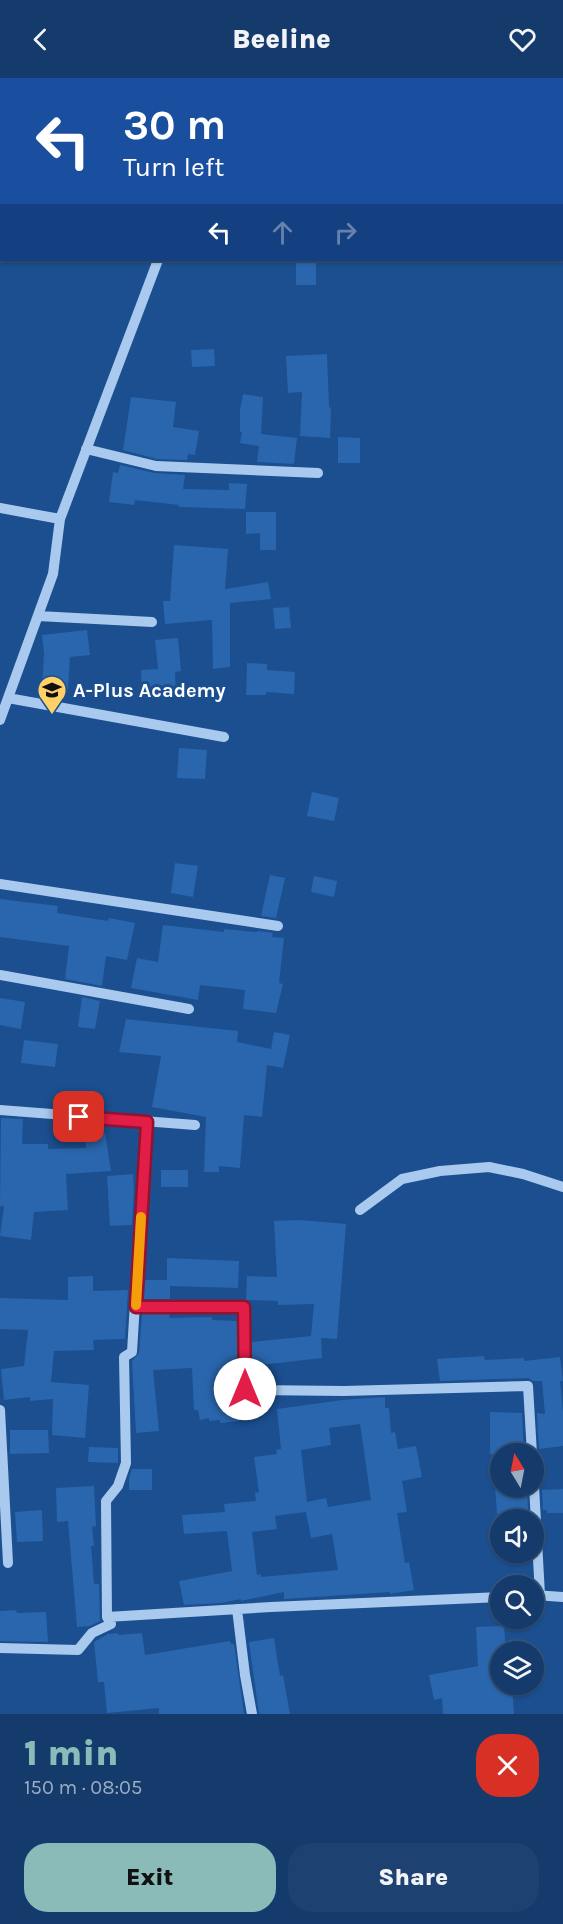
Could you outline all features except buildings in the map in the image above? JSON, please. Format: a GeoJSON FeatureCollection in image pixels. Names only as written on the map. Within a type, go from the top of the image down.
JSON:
{"type":"FeatureCollection","features":[{"type":"Feature","properties":{"kind":"street"},"geometry":{"type":"LineString","coordinates":[[1,716],[53,574],[60,519],[158,261]]}},
{"type":"Feature","properties":{"kind":"street"},"geometry":{"type":"LineString","coordinates":[[86,449],[156,466],[318,473]]}},
{"type":"Feature","properties":{"kind":"street"},"geometry":{"type":"LineString","coordinates":[[0,508],[60,519]]}},
{"type":"Feature","properties":{"kind":"street"},"geometry":{"type":"LineString","coordinates":[[38,616],[152,622]]}},
{"type":"Feature","properties":{"kind":"street"},"geometry":{"type":"LineString","coordinates":[[8,698],[224,737]]}},
{"type":"Feature","properties":{"kind":"street"},"geometry":{"type":"LineString","coordinates":[[0,884],[278,926]]}},
{"type":"Feature","properties":{"kind":"street"},"geometry":{"type":"LineString","coordinates":[[0,975],[189,1009]]}},
{"type":"Feature","properties":{"kind":"street"},"geometry":{"type":"LineString","coordinates":[[0,1110],[195,1125]]}},
{"type":"Feature","properties":{"kind":"street"},"geometry":{"type":"LineString","coordinates":[[0,1648],[78,1650],[93,1633],[111,1624],[107,1617],[106,1501],[118,1486],[126,1463],[124,1358],[132,1352],[147,1122]]}},
{"type":"Feature","properties":{"kind":"street"},"geometry":{"type":"LineString","coordinates":[[360,1210],[402,1179],[440,1171],[489,1167],[523,1174],[563,1187]]}},
{"type":"Feature","properties":{"kind":"street"},"geometry":{"type":"LineString","coordinates":[[136,1307],[244,1307],[245,1389],[344,1391],[528,1386],[531,1443]]}},
{"type":"Feature","properties":{"kind":"street"},"geometry":{"type":"LineString","coordinates":[[0,1410],[3,1531],[8,1563]]}},
{"type":"Feature","properties":{"kind":"street"},"geometry":{"type":"LineString","coordinates":[[534,1497],[536,1575]]}},
{"type":"Feature","properties":{"kind":"street"},"geometry":{"type":"LineString","coordinates":[[544,1596],[563,1597]]}},
{"type":"Feature","properties":{"kind":"street"},"geometry":{"type":"LineString","coordinates":[[107,1617],[490,1597]]}},
{"type":"Feature","properties":{"kind":"street"},"geometry":{"type":"LineString","coordinates":[[237,1609],[252,1714]]}},
{"type":"Feature","properties":{"kind":"slow traffic"},"geometry":{"type":"LineString","coordinates":[[136,1305],[141,1217]]}},
{"type":"Feature","properties":{"kind":"place","name":"A-Plus Academy"},"geometry":{"type":"Point","coordinates":[52,716]}},
{"type":"Feature","properties":{"kind":"route"},"geometry":{"type":"LineString","coordinates":[[79,1117],[147,1122],[136,1307],[244,1307],[245,1389]]}}]}
